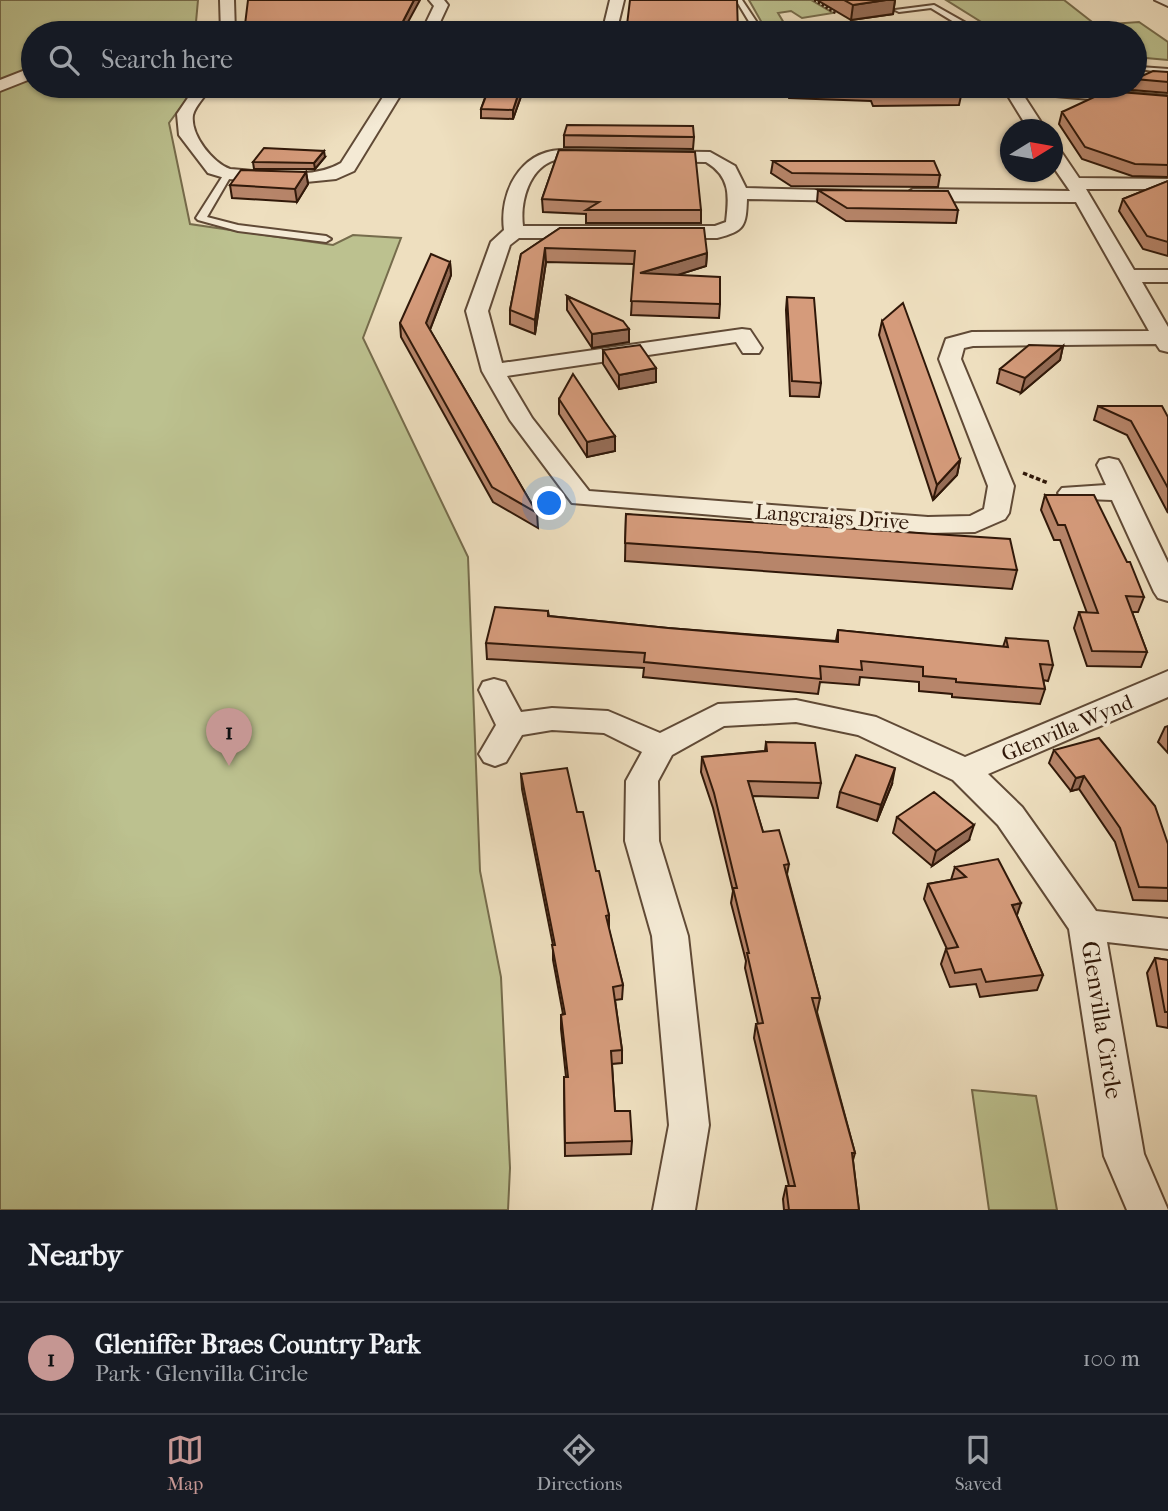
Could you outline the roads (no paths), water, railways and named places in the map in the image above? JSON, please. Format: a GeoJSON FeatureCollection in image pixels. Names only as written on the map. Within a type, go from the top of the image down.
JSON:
{"type":"FeatureCollection","features":[{"type":"Feature","properties":{"kind":"street"},"geometry":{"type":"LineString","coordinates":[[229,21],[232,0]]}},
{"type":"Feature","properties":{"kind":"street"},"geometry":{"type":"LineString","coordinates":[[434,21],[441,5],[436,0]]}},
{"type":"Feature","properties":{"kind":"street"},"geometry":{"type":"LineString","coordinates":[[612,21],[617,0]]}},
{"type":"Feature","properties":{"kind":"street"},"geometry":{"type":"LineString","coordinates":[[1162,0],[1168,2]]}},
{"type":"Feature","properties":{"kind":"street"},"geometry":{"type":"LineString","coordinates":[[0,86],[21,77]]}},
{"type":"Feature","properties":{"kind":"street"},"geometry":{"type":"LineString","coordinates":[[196,98],[185,114],[187,135],[214,169],[228,174],[296,178],[336,174],[348,167],[391,98]]}},
{"type":"Feature","properties":{"kind":"street"},"geometry":{"type":"LineString","coordinates":[[1014,98],[1030,119]]}},
{"type":"Feature","properties":{"kind":"street"},"geometry":{"type":"LineString","coordinates":[[1133,98],[1168,101]]}},
{"type":"Feature","properties":{"kind":"street"},"geometry":{"type":"LineString","coordinates":[[547,157],[710,157],[725,164],[735,178],[738,193],[735,225],[718,232],[514,232],[511,218],[526,170],[547,157]]}},
{"type":"Feature","properties":{"kind":"street"},"geometry":{"type":"LineString","coordinates":[[1063,168],[1166,341]]}},
{"type":"Feature","properties":{"kind":"street"},"geometry":{"type":"LineString","coordinates":[[738,193],[883,195],[1078,190],[1168,184]]}},
{"type":"Feature","properties":{"kind":"street","name":"Langcraigs Drive"},"geometry":{"type":"LineString","coordinates":[[514,232],[500,242],[477,311],[493,371],[522,420],[582,498],[928,525],[975,524],[996,513],[1001,486],[950,359],[954,344],[972,339],[1166,341]]}},
{"type":"Feature","properties":{"kind":"street"},"geometry":{"type":"LineString","coordinates":[[1128,276],[1168,276]]}},
{"type":"Feature","properties":{"kind":"street"},"geometry":{"type":"LineString","coordinates":[[493,371],[742,335],[751,348]]}},
{"type":"Feature","properties":{"kind":"street"},"geometry":{"type":"LineString","coordinates":[[1109,465],[1168,592]]}},
{"type":"Feature","properties":{"kind":"street"},"geometry":{"type":"LineString","coordinates":[[1071,492],[1122,492]]}},
{"type":"Feature","properties":{"kind":"street","name":"Glenvilla Wynd"},"geometry":{"type":"LineString","coordinates":[[964,771],[1158,690],[1168,682]]}},
{"type":"Feature","properties":{"kind":"street"},"geometry":{"type":"LineString","coordinates":[[494,690],[512,725]]}},
{"type":"Feature","properties":{"kind":"street","name":"Glenvilla Circle"},"geometry":{"type":"LineString","coordinates":[[661,747],[718,715],[796,711],[865,725],[964,771],[1010,816],[1086,925],[1124,1156],[1149,1210]]}},
{"type":"Feature","properties":{"kind":"street"},"geometry":{"type":"LineString","coordinates":[[512,725],[552,719],[608,722],[661,747],[642,781],[642,841],[670,936],[689,1125],[674,1210]]}},
{"type":"Feature","properties":{"kind":"street"},"geometry":{"type":"LineString","coordinates":[[495,754],[512,725]]}},
{"type":"Feature","properties":{"kind":"street"},"geometry":{"type":"LineString","coordinates":[[1086,925],[1168,934]]}},
{"type":"Feature","properties":{"kind":"lane"},"geometry":{"type":"LineString","coordinates":[[739,0],[752,21]]}},
{"type":"Feature","properties":{"kind":"lane"},"geometry":{"type":"LineString","coordinates":[[899,8],[932,3],[959,21]]}},
{"type":"Feature","properties":{"kind":"lane"},"geometry":{"type":"LineString","coordinates":[[1147,69],[1168,71]]}},
{"type":"Feature","properties":{"kind":"lane"},"geometry":{"type":"LineString","coordinates":[[228,174],[201,218],[239,228],[326,239]]}},
{"type":"Feature","properties":{"kind":"place","name":"Gleniffer Braes Country Park"},"geometry":{"type":"Point","coordinates":[229,766]}}]}
